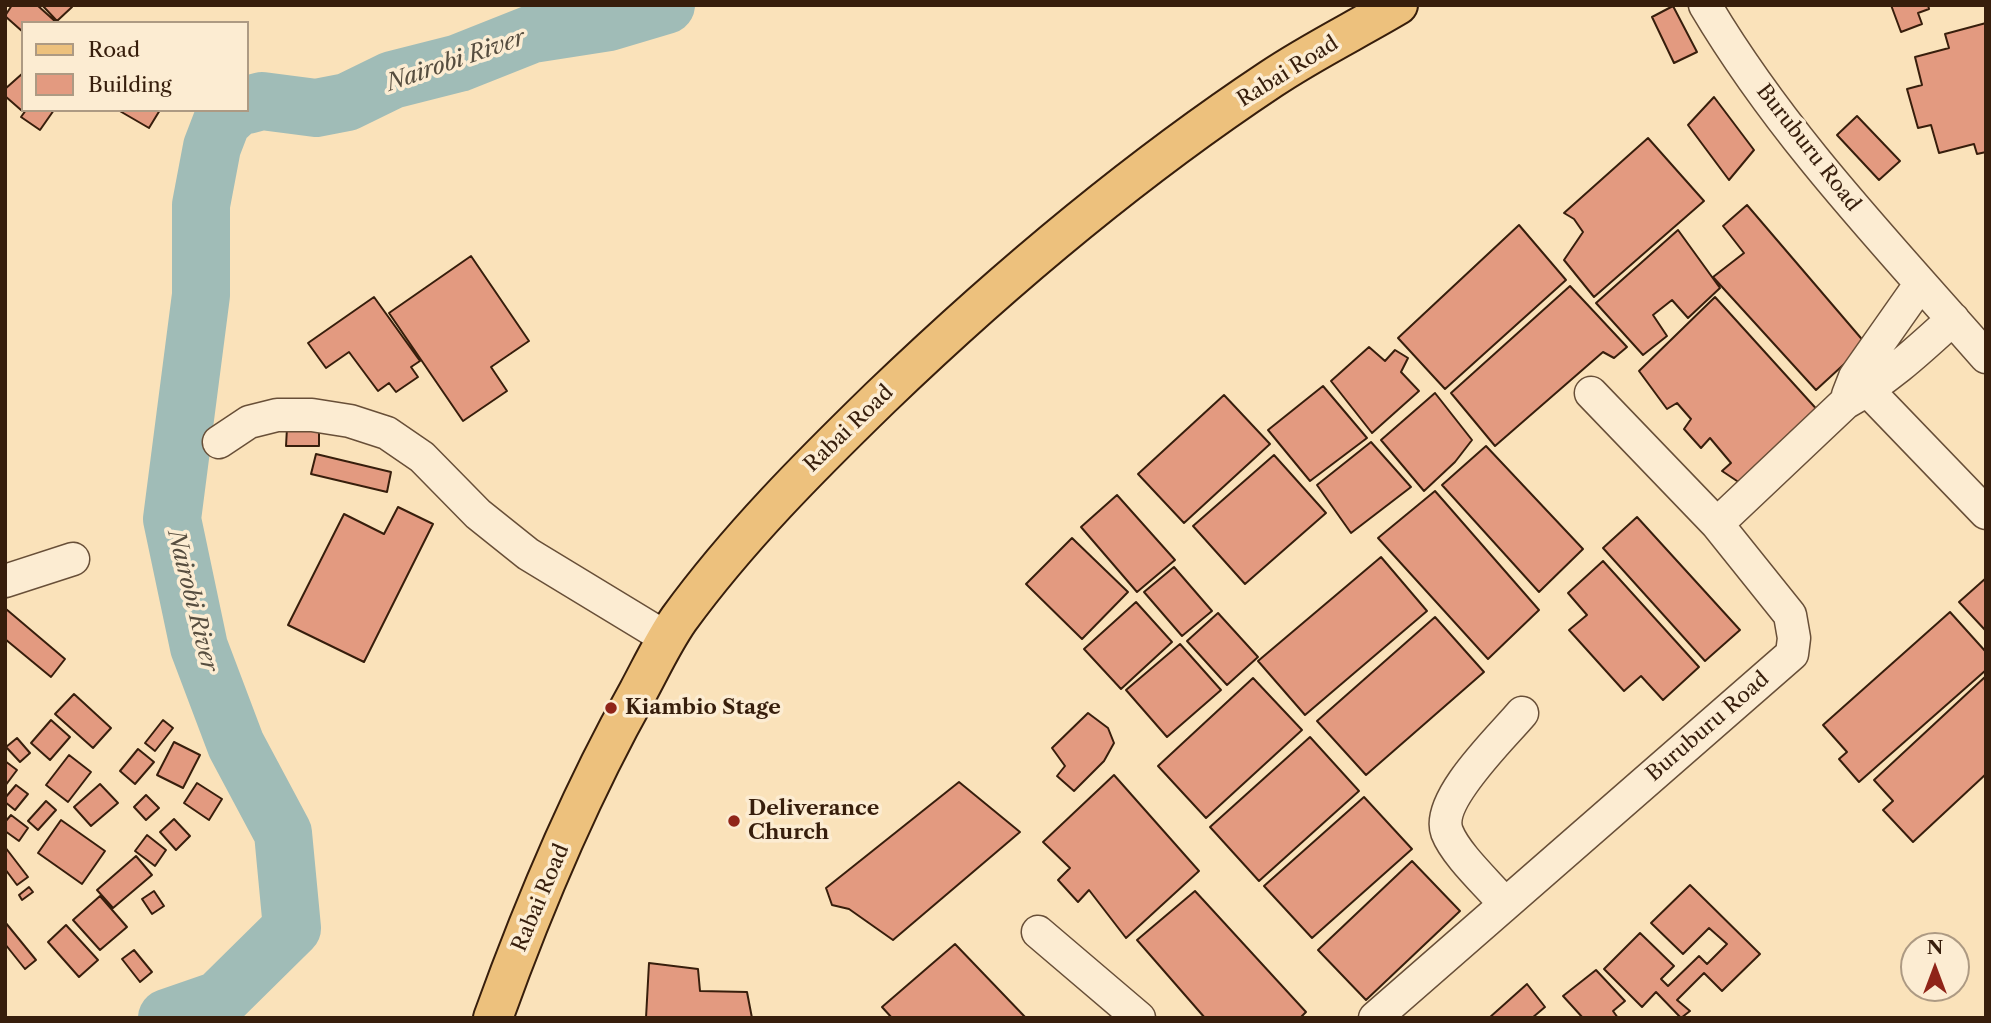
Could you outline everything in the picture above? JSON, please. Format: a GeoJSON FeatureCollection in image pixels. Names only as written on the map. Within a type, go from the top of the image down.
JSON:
{"type":"FeatureCollection","features":[{"type":"Feature","properties":{"kind":"main road","name":"Rabai Road"},"geometry":{"type":"LineString","coordinates":[[493,1018],[513,963],[587,790],[678,621],[749,534],[818,458],[951,330],[1075,223],[1261,87],[1398,5]]}},
{"type":"Feature","properties":{"kind":"street","name":"Buruburu Road"},"geometry":{"type":"LineString","coordinates":[[1705,5],[1780,119],[1919,286],[1986,357]]}},
{"type":"Feature","properties":{"kind":"street"},"geometry":{"type":"LineString","coordinates":[[1856,390],[1919,286]]}},
{"type":"Feature","properties":{"kind":"street"},"geometry":{"type":"LineString","coordinates":[[1591,393],[1717,524],[1856,390],[1953,320]]}},
{"type":"Feature","properties":{"kind":"street"},"geometry":{"type":"LineString","coordinates":[[1856,390],[1986,513]]}},
{"type":"Feature","properties":{"kind":"street"},"geometry":{"type":"LineString","coordinates":[[219,442],[249,422],[277,415],[312,415],[351,421],[387,433],[422,457],[478,514],[528,555],[668,639]]}},
{"type":"Feature","properties":{"kind":"street","name":"Buruburu Road"},"geometry":{"type":"LineString","coordinates":[[1375,1018],[1792,654],[1794,638],[1790,615],[1717,524]]}},
{"type":"Feature","properties":{"kind":"street"},"geometry":{"type":"LineString","coordinates":[[5,581],[73,559]]}},
{"type":"Feature","properties":{"kind":"street"},"geometry":{"type":"LineString","coordinates":[[1504,903],[1452,841],[1446,829],[1446,815],[1468,775],[1522,713]]}},
{"type":"Feature","properties":{"kind":"street"},"geometry":{"type":"LineString","coordinates":[[1038,932],[1139,1018]]}},
{"type":"Feature","properties":{"kind":"building"},"geometry":{"type":"Polygon","coordinates":[[[12,5],[37,5],[55,21],[21,21],[21,30],[5,16],[12,5]]]}},
{"type":"Feature","properties":{"kind":"building"},"geometry":{"type":"Polygon","coordinates":[[[42,5],[70,5],[72,7],[57,21],[42,5]]]}},
{"type":"Feature","properties":{"kind":"building"},"geometry":{"type":"Polygon","coordinates":[[[1891,5],[1928,5],[1929,9],[1918,13],[1922,24],[1901,32],[1891,5]]]}},
{"type":"Feature","properties":{"kind":"building"},"geometry":{"type":"Polygon","coordinates":[[[1673,6],[1697,52],[1674,63],[1652,17],[1673,6]]]}},
{"type":"Feature","properties":{"kind":"building"},"geometry":{"type":"Polygon","coordinates":[[[1986,23],[1986,152],[1977,154],[1974,144],[1939,153],[1931,125],[1918,128],[1907,89],[1922,85],[1915,57],[1949,48],[1945,34],[1986,23]]]}},
{"type":"Feature","properties":{"kind":"building"},"geometry":{"type":"Polygon","coordinates":[[[21,75],[21,110],[5,96],[5,89],[21,75]]]}},
{"type":"Feature","properties":{"kind":"building"},"geometry":{"type":"Polygon","coordinates":[[[1714,97],[1754,150],[1729,180],[1688,125],[1714,97]]]}},
{"type":"Feature","properties":{"kind":"building"},"geometry":{"type":"Polygon","coordinates":[[[25,112],[53,112],[40,130],[21,117],[25,112]]]}},
{"type":"Feature","properties":{"kind":"building"},"geometry":{"type":"Polygon","coordinates":[[[121,112],[159,112],[149,128],[121,112]]]}},
{"type":"Feature","properties":{"kind":"building"},"geometry":{"type":"Polygon","coordinates":[[[1857,116],[1900,161],[1879,180],[1837,135],[1857,116]]]}},
{"type":"Feature","properties":{"kind":"building"},"geometry":{"type":"Polygon","coordinates":[[[1648,138],[1704,201],[1594,297],[1564,260],[1583,232],[1574,219],[1564,213],[1648,138]]]}},
{"type":"Feature","properties":{"kind":"building"},"geometry":{"type":"Polygon","coordinates":[[[1747,205],[1866,344],[1816,390],[1713,277],[1744,253],[1723,226],[1747,205]]]}},
{"type":"Feature","properties":{"kind":"building"},"geometry":{"type":"Polygon","coordinates":[[[1519,225],[1566,280],[1445,389],[1398,338],[1519,225]]]}},
{"type":"Feature","properties":{"kind":"building"},"geometry":{"type":"Polygon","coordinates":[[[1678,230],[1720,288],[1688,318],[1672,300],[1653,315],[1667,336],[1643,355],[1596,303],[1678,230]]]}},
{"type":"Feature","properties":{"kind":"building"},"geometry":{"type":"Polygon","coordinates":[[[471,256],[529,341],[491,367],[507,391],[463,421],[389,313],[471,256]]]}},
{"type":"Feature","properties":{"kind":"building"},"geometry":{"type":"Polygon","coordinates":[[[1570,286],[1627,347],[1614,358],[1603,352],[1495,446],[1451,393],[1570,286]]]}},
{"type":"Feature","properties":{"kind":"building"},"geometry":{"type":"Polygon","coordinates":[[[374,297],[420,361],[411,367],[418,377],[396,392],[389,383],[378,391],[349,352],[326,368],[308,343],[374,297]]]}},
{"type":"Feature","properties":{"kind":"building"},"geometry":{"type":"Polygon","coordinates":[[[1715,297],[1821,414],[1743,485],[1722,471],[1731,463],[1710,438],[1701,448],[1684,429],[1691,419],[1677,403],[1667,409],[1639,371],[1715,297]]]}},
{"type":"Feature","properties":{"kind":"building"},"geometry":{"type":"Polygon","coordinates":[[[1369,347],[1385,361],[1395,350],[1408,358],[1401,372],[1419,391],[1372,433],[1331,381],[1369,347]]]}},
{"type":"Feature","properties":{"kind":"building"},"geometry":{"type":"Polygon","coordinates":[[[1323,386],[1367,438],[1310,481],[1268,430],[1323,386]]]}},
{"type":"Feature","properties":{"kind":"building"},"geometry":{"type":"Polygon","coordinates":[[[1435,393],[1472,440],[1455,462],[1424,491],[1381,440],[1435,393]]]}},
{"type":"Feature","properties":{"kind":"building"},"geometry":{"type":"Polygon","coordinates":[[[1224,395],[1270,444],[1184,523],[1138,474],[1224,395]]]}},
{"type":"Feature","properties":{"kind":"building"},"geometry":{"type":"Polygon","coordinates":[[[287,428],[319,428],[319,446],[286,446],[287,428]]]}},
{"type":"Feature","properties":{"kind":"building"},"geometry":{"type":"Polygon","coordinates":[[[1371,442],[1411,487],[1351,533],[1317,485],[1371,442]]]}},
{"type":"Feature","properties":{"kind":"building"},"geometry":{"type":"Polygon","coordinates":[[[1486,446],[1583,549],[1539,592],[1442,485],[1486,446]]]}},
{"type":"Feature","properties":{"kind":"building"},"geometry":{"type":"Polygon","coordinates":[[[316,454],[391,472],[387,492],[311,474],[316,454]]]}},
{"type":"Feature","properties":{"kind":"building"},"geometry":{"type":"Polygon","coordinates":[[[1274,455],[1326,513],[1245,584],[1193,526],[1274,455]]]}},
{"type":"Feature","properties":{"kind":"building"},"geometry":{"type":"Polygon","coordinates":[[[1435,491],[1539,610],[1488,659],[1378,538],[1435,491]]]}},
{"type":"Feature","properties":{"kind":"building"},"geometry":{"type":"Polygon","coordinates":[[[1117,495],[1175,560],[1137,592],[1081,527],[1117,495]]]}},
{"type":"Feature","properties":{"kind":"building"},"geometry":{"type":"Polygon","coordinates":[[[398,507],[433,524],[364,662],[288,625],[344,514],[384,534],[398,507]]]}},
{"type":"Feature","properties":{"kind":"building"},"geometry":{"type":"Polygon","coordinates":[[[1637,517],[1740,630],[1705,661],[1603,548],[1637,517]]]}},
{"type":"Feature","properties":{"kind":"building"},"geometry":{"type":"Polygon","coordinates":[[[1072,538],[1128,592],[1082,639],[1026,584],[1072,538]]]}},
{"type":"Feature","properties":{"kind":"building"},"geometry":{"type":"Polygon","coordinates":[[[1381,557],[1427,611],[1305,715],[1258,661],[1381,557]]]}},
{"type":"Feature","properties":{"kind":"building"},"geometry":{"type":"Polygon","coordinates":[[[1603,561],[1699,667],[1663,700],[1641,676],[1624,691],[1569,630],[1587,615],[1568,593],[1603,561]]]}},
{"type":"Feature","properties":{"kind":"building"},"geometry":{"type":"Polygon","coordinates":[[[1174,567],[1212,611],[1182,636],[1144,592],[1174,567]]]}},
{"type":"Feature","properties":{"kind":"building"},"geometry":{"type":"Polygon","coordinates":[[[1986,578],[1986,631],[1959,602],[1986,578]]]}},
{"type":"Feature","properties":{"kind":"building"},"geometry":{"type":"Polygon","coordinates":[[[1136,602],[1172,642],[1121,689],[1084,649],[1136,602]]]}},
{"type":"Feature","properties":{"kind":"building"},"geometry":{"type":"Polygon","coordinates":[[[6,609],[65,659],[51,677],[5,639],[6,609]]]}},
{"type":"Feature","properties":{"kind":"building"},"geometry":{"type":"Polygon","coordinates":[[[1950,612],[1986,652],[1986,670],[1859,782],[1839,759],[1847,752],[1823,725],[1950,612]]]}},
{"type":"Feature","properties":{"kind":"building"},"geometry":{"type":"Polygon","coordinates":[[[1218,613],[1258,657],[1227,685],[1187,641],[1218,613]]]}},
{"type":"Feature","properties":{"kind":"building"},"geometry":{"type":"Polygon","coordinates":[[[1435,617],[1484,672],[1366,775],[1317,721],[1435,617]]]}},
{"type":"Feature","properties":{"kind":"building"},"geometry":{"type":"Polygon","coordinates":[[[1180,644],[1221,690],[1167,737],[1126,690],[1180,644]]]}},
{"type":"Feature","properties":{"kind":"building"},"geometry":{"type":"Polygon","coordinates":[[[1986,676],[1986,774],[1913,842],[1883,810],[1893,801],[1874,780],[1986,676]]]}},
{"type":"Feature","properties":{"kind":"building"},"geometry":{"type":"Polygon","coordinates":[[[1253,678],[1302,730],[1206,818],[1158,766],[1253,678]]]}},
{"type":"Feature","properties":{"kind":"building"},"geometry":{"type":"Polygon","coordinates":[[[74,694],[111,728],[93,748],[55,714],[74,694]]]}},
{"type":"Feature","properties":{"kind":"building"},"geometry":{"type":"Polygon","coordinates":[[[1088,713],[1108,728],[1114,743],[1104,761],[1074,791],[1057,776],[1065,766],[1052,748],[1088,713]]]}},
{"type":"Feature","properties":{"kind":"building"},"geometry":{"type":"Polygon","coordinates":[[[51,720],[70,737],[50,760],[31,743],[51,720]]]}},
{"type":"Feature","properties":{"kind":"building"},"geometry":{"type":"Polygon","coordinates":[[[163,720],[173,728],[155,751],[145,743],[163,720]]]}},
{"type":"Feature","properties":{"kind":"building"},"geometry":{"type":"Polygon","coordinates":[[[1310,737],[1359,791],[1259,881],[1210,827],[1310,737]]]}},
{"type":"Feature","properties":{"kind":"building"},"geometry":{"type":"Polygon","coordinates":[[[17,738],[30,753],[20,762],[6,747],[17,738]]]}},
{"type":"Feature","properties":{"kind":"building"},"geometry":{"type":"Polygon","coordinates":[[[174,742],[200,755],[183,788],[157,775],[174,742]]]}},
{"type":"Feature","properties":{"kind":"building"},"geometry":{"type":"Polygon","coordinates":[[[138,749],[154,762],[135,784],[120,771],[138,749]]]}},
{"type":"Feature","properties":{"kind":"building"},"geometry":{"type":"Polygon","coordinates":[[[69,755],[91,772],[68,802],[46,785],[69,755]]]}},
{"type":"Feature","properties":{"kind":"building"},"geometry":{"type":"Polygon","coordinates":[[[5,761],[17,770],[5,786],[5,761]]]}},
{"type":"Feature","properties":{"kind":"building"},"geometry":{"type":"Polygon","coordinates":[[[1114,775],[1199,871],[1126,938],[1089,890],[1078,902],[1058,880],[1070,868],[1043,842],[1114,775]]]}},
{"type":"Feature","properties":{"kind":"building"},"geometry":{"type":"Polygon","coordinates":[[[959,782],[1020,832],[893,940],[849,909],[832,905],[826,888],[959,782]]]}},
{"type":"Feature","properties":{"kind":"building"},"geometry":{"type":"Polygon","coordinates":[[[197,783],[222,799],[209,820],[184,803],[197,783]]]}},
{"type":"Feature","properties":{"kind":"building"},"geometry":{"type":"Polygon","coordinates":[[[100,784],[118,803],[91,826],[74,807],[100,784]]]}},
{"type":"Feature","properties":{"kind":"building"},"geometry":{"type":"Polygon","coordinates":[[[16,785],[28,794],[15,810],[5,802],[5,798],[16,785]]]}},
{"type":"Feature","properties":{"kind":"building"},"geometry":{"type":"Polygon","coordinates":[[[146,795],[159,808],[146,820],[134,807],[146,795]]]}},
{"type":"Feature","properties":{"kind":"building"},"geometry":{"type":"Polygon","coordinates":[[[1364,797],[1412,849],[1312,938],[1264,886],[1364,797]]]}},
{"type":"Feature","properties":{"kind":"building"},"geometry":{"type":"Polygon","coordinates":[[[46,801],[56,810],[38,830],[28,821],[46,801]]]}},
{"type":"Feature","properties":{"kind":"building"},"geometry":{"type":"Polygon","coordinates":[[[11,815],[28,828],[19,841],[5,831],[5,822],[11,815]]]}},
{"type":"Feature","properties":{"kind":"building"},"geometry":{"type":"Polygon","coordinates":[[[174,819],[190,836],[176,850],[160,832],[174,819]]]}},
{"type":"Feature","properties":{"kind":"building"},"geometry":{"type":"Polygon","coordinates":[[[61,820],[105,851],[82,884],[38,853],[61,820]]]}},
{"type":"Feature","properties":{"kind":"building"},"geometry":{"type":"Polygon","coordinates":[[[147,835],[166,850],[155,866],[135,851],[147,835]]]}},
{"type":"Feature","properties":{"kind":"building"},"geometry":{"type":"Polygon","coordinates":[[[5,847],[28,877],[17,885],[5,869],[5,847]]]}},
{"type":"Feature","properties":{"kind":"building"},"geometry":{"type":"Polygon","coordinates":[[[136,856],[152,875],[113,908],[97,890],[136,856]]]}},
{"type":"Feature","properties":{"kind":"building"},"geometry":{"type":"Polygon","coordinates":[[[1412,861],[1460,911],[1366,1000],[1318,950],[1412,861]]]}},
{"type":"Feature","properties":{"kind":"building"},"geometry":{"type":"Polygon","coordinates":[[[1690,885],[1760,954],[1722,991],[1704,973],[1677,1000],[1690,1011],[1681,1018],[1656,992],[1642,1007],[1604,969],[1640,933],[1674,966],[1661,979],[1668,986],[1699,956],[1707,964],[1727,944],[1709,928],[1683,954],[1651,923],[1690,885]]]}},
{"type":"Feature","properties":{"kind":"building"},"geometry":{"type":"Polygon","coordinates":[[[29,887],[33,892],[22,900],[19,895],[29,887]]]}},
{"type":"Feature","properties":{"kind":"building"},"geometry":{"type":"Polygon","coordinates":[[[154,891],[164,906],[152,914],[142,899],[154,891]]]}},
{"type":"Feature","properties":{"kind":"building"},"geometry":{"type":"Polygon","coordinates":[[[1195,891],[1306,1012],[1300,1018],[1205,1018],[1137,940],[1195,891]]]}},
{"type":"Feature","properties":{"kind":"building"},"geometry":{"type":"Polygon","coordinates":[[[100,896],[127,927],[100,950],[73,920],[100,896]]]}},
{"type":"Feature","properties":{"kind":"building"},"geometry":{"type":"Polygon","coordinates":[[[5,922],[36,960],[25,969],[5,944],[5,922]]]}},
{"type":"Feature","properties":{"kind":"building"},"geometry":{"type":"Polygon","coordinates":[[[66,925],[98,960],[79,977],[48,942],[66,925]]]}},
{"type":"Feature","properties":{"kind":"building"},"geometry":{"type":"Polygon","coordinates":[[[955,944],[1026,1018],[892,1018],[882,1007],[955,944]]]}},
{"type":"Feature","properties":{"kind":"building"},"geometry":{"type":"Polygon","coordinates":[[[134,950],[152,972],[140,982],[122,959],[134,950]]]}},
{"type":"Feature","properties":{"kind":"building"},"geometry":{"type":"Polygon","coordinates":[[[649,963],[698,969],[700,991],[747,992],[752,1018],[646,1018],[649,963]]]}},
{"type":"Feature","properties":{"kind":"building"},"geometry":{"type":"Polygon","coordinates":[[[1596,970],[1625,1001],[1613,1011],[1618,1018],[1583,1018],[1563,996],[1596,970]]]}},
{"type":"Feature","properties":{"kind":"building"},"geometry":{"type":"Polygon","coordinates":[[[1527,984],[1545,1007],[1532,1018],[1489,1018],[1527,984]]]}},
{"type":"Feature","properties":{"kind":"waterway","name":"Nairobi River"},"geometry":{"type":"LineString","coordinates":[[248,105],[262,101],[316,108],[347,102],[392,80],[459,63],[532,34],[609,22],[666,5]]}},
{"type":"Feature","properties":{"kind":"waterway","name":"Nairobi River"},"geometry":{"type":"LineString","coordinates":[[167,1018],[219,1000],[292,928],[283,833],[236,745],[199,647],[172,519],[201,295],[201,205],[212,147],[222,121],[232,112]]}},
{"type":"Feature","properties":{"kind":"place","name":"Kiambio Stage"},"geometry":{"type":"Point","coordinates":[611,708]}},
{"type":"Feature","properties":{"kind":"place","name":"Deliverance Church"},"geometry":{"type":"Point","coordinates":[734,821]}}]}
